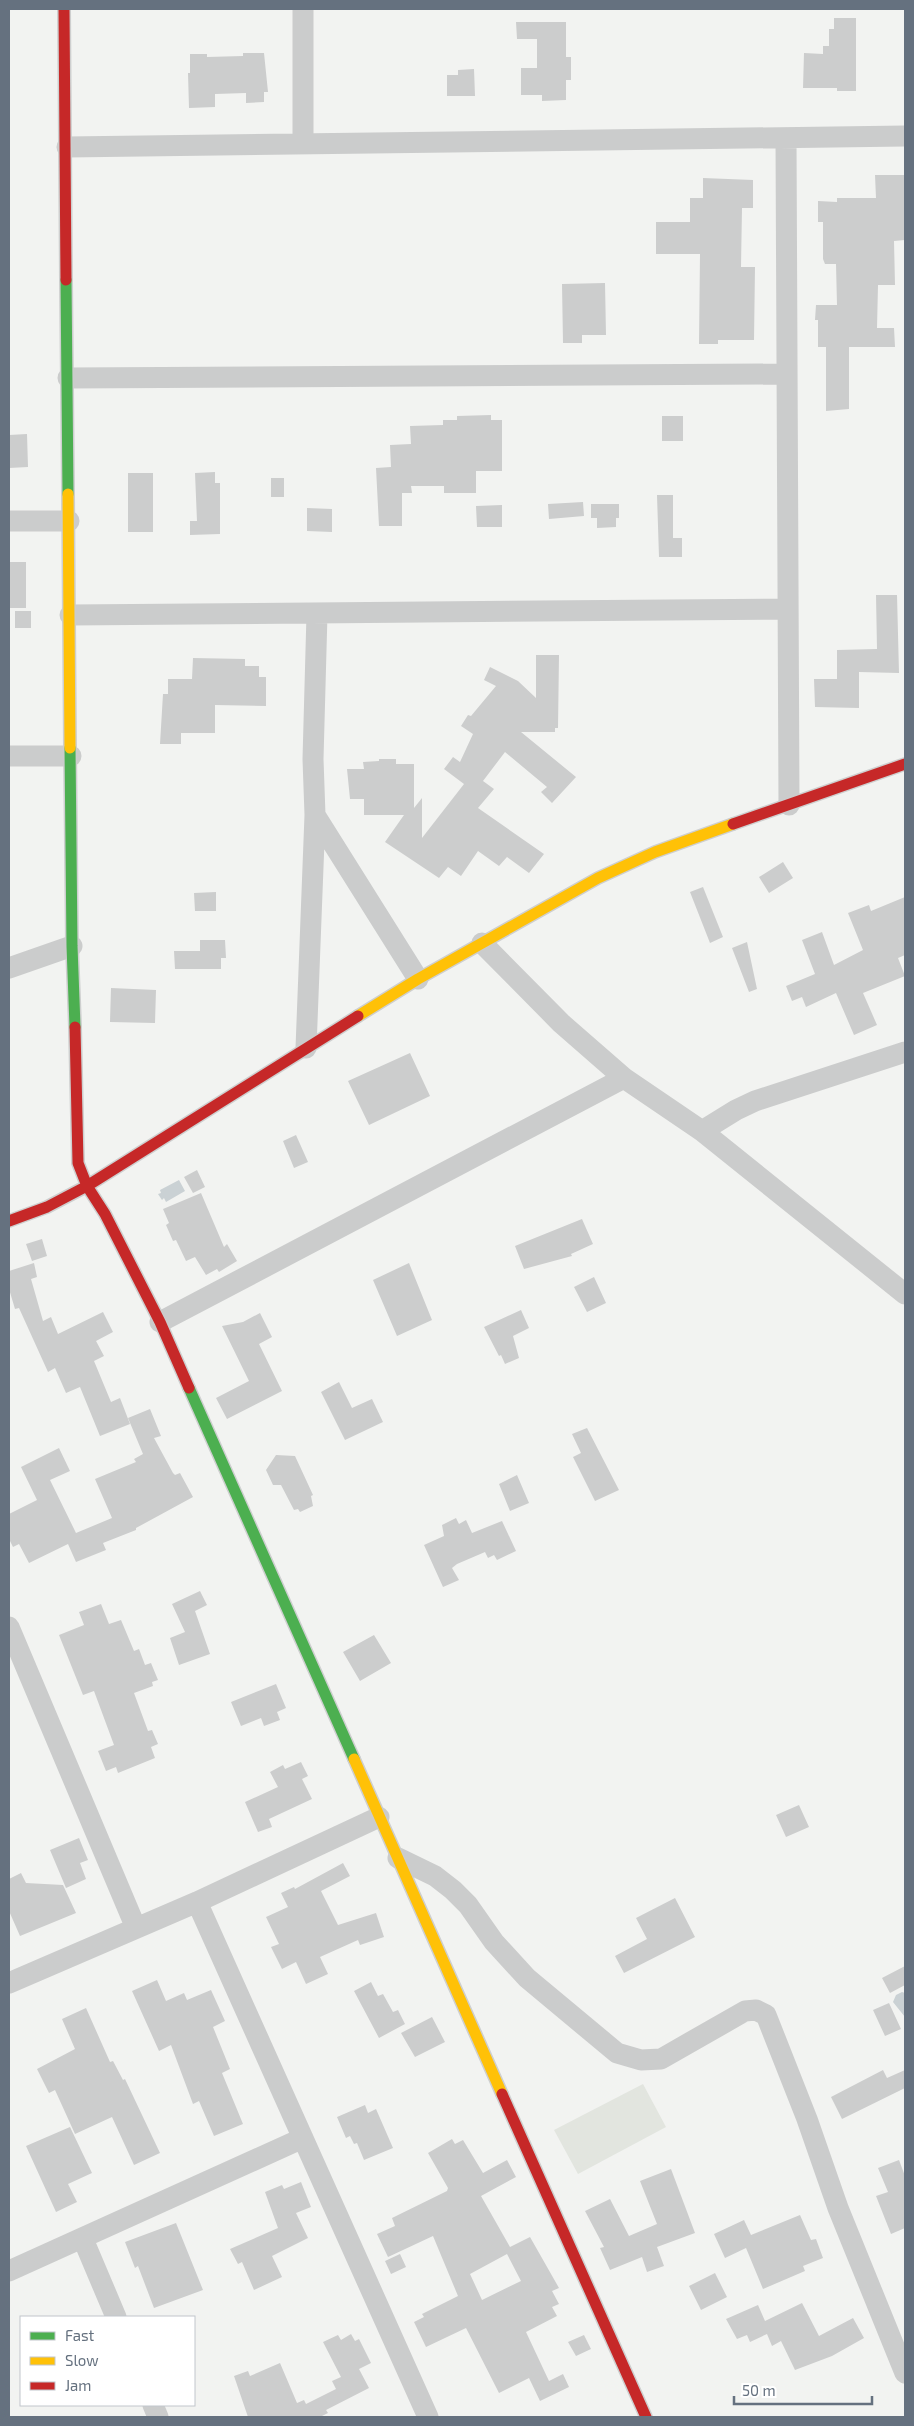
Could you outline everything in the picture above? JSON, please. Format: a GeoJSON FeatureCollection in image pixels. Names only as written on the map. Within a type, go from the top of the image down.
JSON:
{"type":"FeatureCollection","features":[{"type":"Feature","properties":{"kind":"street"},"geometry":{"type":"LineString","coordinates":[[64,9],[67,147],[72,946],[77,1072],[76,1151],[79,1169],[87,1186],[105,1214],[160,1322],[646,2417]]}},
{"type":"Feature","properties":{"kind":"street"},"geometry":{"type":"LineString","coordinates":[[303,9],[303,144]]}},
{"type":"Feature","properties":{"kind":"street"},"geometry":{"type":"LineString","coordinates":[[67,147],[905,136]]}},
{"type":"Feature","properties":{"kind":"street"},"geometry":{"type":"LineString","coordinates":[[786,138],[789,805]]}},
{"type":"Feature","properties":{"kind":"street"},"geometry":{"type":"LineString","coordinates":[[68,378],[786,374]]}},
{"type":"Feature","properties":{"kind":"street"},"geometry":{"type":"LineString","coordinates":[[9,521],[69,521]]}},
{"type":"Feature","properties":{"kind":"street"},"geometry":{"type":"LineString","coordinates":[[70,615],[787,609]]}},
{"type":"Feature","properties":{"kind":"street"},"geometry":{"type":"LineString","coordinates":[[306,1048],[315,815],[313,759],[317,614]]}},
{"type":"Feature","properties":{"kind":"street"},"geometry":{"type":"LineString","coordinates":[[9,756],[71,756]]}},
{"type":"Feature","properties":{"kind":"street"},"geometry":{"type":"LineString","coordinates":[[9,1221],[47,1207],[87,1186],[418,979],[626,864],[905,764]]}},
{"type":"Feature","properties":{"kind":"street"},"geometry":{"type":"LineString","coordinates":[[315,815],[418,979]]}},
{"type":"Feature","properties":{"kind":"street"},"geometry":{"type":"LineString","coordinates":[[482,942],[560,1022],[624,1078],[702,1131],[905,1294]]}},
{"type":"Feature","properties":{"kind":"street"},"geometry":{"type":"LineString","coordinates":[[9,968],[72,946]]}},
{"type":"Feature","properties":{"kind":"street"},"geometry":{"type":"LineString","coordinates":[[702,1131],[736,1110],[755,1101],[905,1052]]}},
{"type":"Feature","properties":{"kind":"street"},"geometry":{"type":"LineString","coordinates":[[160,1322],[624,1078]]}},
{"type":"Feature","properties":{"kind":"street"},"geometry":{"type":"LineString","coordinates":[[9,1627],[136,1928]]}},
{"type":"Feature","properties":{"kind":"street"},"geometry":{"type":"LineString","coordinates":[[9,1983],[197,1902],[379,1817]]}},
{"type":"Feature","properties":{"kind":"street"},"geometry":{"type":"LineString","coordinates":[[398,1858],[435,1876],[454,1890],[494,1942],[528,1978],[617,2053],[642,2060],[661,2059],[745,2011],[756,2010],[766,2015],[807,2119],[838,2208],[905,2373]]}},
{"type":"Feature","properties":{"kind":"street"},"geometry":{"type":"LineString","coordinates":[[197,1902],[428,2417]]}},
{"type":"Feature","properties":{"kind":"street"},"geometry":{"type":"LineString","coordinates":[[9,2271],[303,2138]]}},
{"type":"Feature","properties":{"kind":"street"},"geometry":{"type":"LineString","coordinates":[[82,2239],[116,2316]]}},
{"type":"Feature","properties":{"kind":"shaded area"},"geometry":{"type":"Polygon","coordinates":[[[179,1180],[185,1191],[166,1202],[164,1198],[162,1200],[158,1194],[161,1193],[160,1190],[179,1180]]]}},
{"type":"Feature","properties":{"kind":"shaded area"},"geometry":{"type":"Polygon","coordinates":[[[902,1992],[905,1993],[905,2017],[893,2002],[896,1995],[902,1992]]]}},
{"type":"Feature","properties":{"kind":"shaded area"},"geometry":{"type":"Polygon","coordinates":[[[643,2084],[666,2127],[578,2174],[554,2130],[643,2084]]]}},
{"type":"Feature","properties":{"kind":"building"},"geometry":{"type":"Polygon","coordinates":[[[834,18],[856,18],[856,91],[837,91],[837,88],[803,88],[804,53],[823,54],[823,46],[829,46],[829,29],[834,29],[834,18]]]}},
{"type":"Feature","properties":{"kind":"building"},"geometry":{"type":"Polygon","coordinates":[[[516,22],[566,22],[566,57],[571,57],[571,80],[566,80],[566,100],[542,101],[542,95],[521,95],[521,68],[537,68],[537,39],[517,39],[516,22]]]}},
{"type":"Feature","properties":{"kind":"building"},"geometry":{"type":"Polygon","coordinates":[[[243,53],[264,53],[268,92],[264,92],[264,102],[246,103],[246,93],[215,94],[215,107],[189,108],[188,73],[190,73],[190,54],[207,54],[207,57],[243,56],[243,53]]]}},
{"type":"Feature","properties":{"kind":"building"},"geometry":{"type":"Polygon","coordinates":[[[474,69],[475,96],[447,96],[447,75],[458,75],[458,70],[474,69]]]}},
{"type":"Feature","properties":{"kind":"building"},"geometry":{"type":"Polygon","coordinates":[[[875,175],[905,175],[905,240],[894,241],[895,285],[878,285],[877,328],[894,328],[895,347],[849,347],[849,409],[826,411],[826,347],[818,347],[818,320],[815,320],[816,305],[837,305],[836,264],[825,264],[823,259],[823,222],[818,222],[818,201],[837,202],[837,198],[876,198],[875,175]]]}},
{"type":"Feature","properties":{"kind":"building"},"geometry":{"type":"Polygon","coordinates":[[[703,178],[753,180],[753,208],[742,208],[741,267],[755,267],[754,340],[718,340],[718,344],[699,344],[700,254],[656,254],[656,222],[690,222],[690,198],[703,198],[703,178]]]}},
{"type":"Feature","properties":{"kind":"building"},"geometry":{"type":"Polygon","coordinates":[[[605,283],[606,335],[582,335],[582,343],[563,343],[562,284],[605,283]]]}},
{"type":"Feature","properties":{"kind":"building"},"geometry":{"type":"Polygon","coordinates":[[[491,415],[491,420],[502,420],[502,471],[476,471],[476,493],[444,493],[444,486],[411,486],[412,493],[402,493],[402,526],[379,526],[376,468],[391,467],[390,445],[411,444],[410,426],[443,425],[443,420],[457,420],[457,416],[491,415]]]}},
{"type":"Feature","properties":{"kind":"building"},"geometry":{"type":"Polygon","coordinates":[[[662,416],[683,416],[683,441],[662,441],[662,416]]]}},
{"type":"Feature","properties":{"kind":"building"},"geometry":{"type":"Polygon","coordinates":[[[27,434],[28,467],[9,468],[9,435],[27,434]]]}},
{"type":"Feature","properties":{"kind":"building"},"geometry":{"type":"Polygon","coordinates":[[[215,472],[215,483],[220,483],[220,534],[190,535],[190,521],[197,521],[195,473],[215,472]]]}},
{"type":"Feature","properties":{"kind":"building"},"geometry":{"type":"Polygon","coordinates":[[[128,473],[153,473],[153,532],[128,532],[128,473]]]}},
{"type":"Feature","properties":{"kind":"building"},"geometry":{"type":"Polygon","coordinates":[[[271,478],[284,478],[284,497],[271,497],[271,478]]]}},
{"type":"Feature","properties":{"kind":"building"},"geometry":{"type":"Polygon","coordinates":[[[657,495],[673,495],[673,538],[682,538],[682,557],[659,557],[657,495]]]}},
{"type":"Feature","properties":{"kind":"building"},"geometry":{"type":"Polygon","coordinates":[[[583,502],[584,516],[549,519],[548,504],[583,502]]]}},
{"type":"Feature","properties":{"kind":"building"},"geometry":{"type":"Polygon","coordinates":[[[591,504],[619,504],[619,518],[616,518],[616,527],[597,528],[597,518],[591,518],[591,504]]]}},
{"type":"Feature","properties":{"kind":"building"},"geometry":{"type":"Polygon","coordinates":[[[502,505],[502,527],[477,527],[476,506],[502,505]]]}},
{"type":"Feature","properties":{"kind":"building"},"geometry":{"type":"Polygon","coordinates":[[[307,508],[332,509],[332,532],[307,531],[307,508]]]}},
{"type":"Feature","properties":{"kind":"building"},"geometry":{"type":"Polygon","coordinates":[[[9,562],[26,562],[26,608],[9,608],[9,562]]]}},
{"type":"Feature","properties":{"kind":"building"},"geometry":{"type":"Polygon","coordinates":[[[876,595],[897,595],[899,673],[859,672],[859,708],[815,707],[814,679],[837,679],[837,650],[877,649],[876,595]]]}},
{"type":"Feature","properties":{"kind":"building"},"geometry":{"type":"Polygon","coordinates":[[[15,611],[31,611],[31,628],[15,628],[15,611]]]}},
{"type":"Feature","properties":{"kind":"building"},"geometry":{"type":"Polygon","coordinates":[[[536,655],[559,655],[558,728],[555,728],[555,732],[521,732],[576,777],[552,803],[541,792],[547,787],[505,752],[483,781],[494,789],[478,808],[544,854],[529,873],[507,857],[499,866],[478,851],[461,876],[448,867],[439,878],[385,842],[404,815],[364,815],[364,799],[350,799],[347,769],[364,769],[363,762],[379,761],[379,759],[396,759],[396,764],[414,764],[414,808],[422,798],[422,838],[464,784],[444,769],[453,757],[460,762],[473,734],[461,726],[468,715],[471,716],[496,686],[484,680],[490,667],[518,681],[536,698],[536,655]]]}},
{"type":"Feature","properties":{"kind":"building"},"geometry":{"type":"Polygon","coordinates":[[[193,658],[245,659],[245,666],[259,666],[259,677],[266,677],[266,706],[215,705],[215,733],[181,733],[181,744],[160,744],[163,694],[168,694],[168,679],[192,679],[193,658]]]}},
{"type":"Feature","properties":{"kind":"building"},"geometry":{"type":"Polygon","coordinates":[[[783,862],[793,878],[769,893],[759,877],[783,862]]]}},
{"type":"Feature","properties":{"kind":"building"},"geometry":{"type":"Polygon","coordinates":[[[703,887],[723,937],[710,943],[690,892],[703,887]]]}},
{"type":"Feature","properties":{"kind":"building"},"geometry":{"type":"Polygon","coordinates":[[[216,892],[216,911],[195,911],[194,893],[216,892]]]}},
{"type":"Feature","properties":{"kind":"building"},"geometry":{"type":"Polygon","coordinates":[[[905,897],[905,955],[898,958],[905,976],[863,993],[877,1025],[854,1035],[836,993],[806,1007],[802,997],[792,1001],[786,986],[815,974],[802,940],[822,932],[834,965],[863,950],[848,913],[869,905],[871,911],[905,897]]]}},
{"type":"Feature","properties":{"kind":"building"},"geometry":{"type":"Polygon","coordinates":[[[200,940],[225,940],[226,958],[221,958],[221,969],[175,969],[174,951],[200,951],[200,940]]]}},
{"type":"Feature","properties":{"kind":"building"},"geometry":{"type":"Polygon","coordinates":[[[747,942],[757,989],[749,992],[732,948],[747,942]]]}},
{"type":"Feature","properties":{"kind":"building"},"geometry":{"type":"Polygon","coordinates":[[[111,988],[156,990],[155,1023],[110,1022],[111,988]]]}},
{"type":"Feature","properties":{"kind":"building"},"geometry":{"type":"Polygon","coordinates":[[[410,1053],[430,1096],[369,1125],[348,1081],[410,1053]]]}},
{"type":"Feature","properties":{"kind":"building"},"geometry":{"type":"Polygon","coordinates":[[[296,1135],[308,1162],[294,1168],[283,1141],[296,1135]]]}},
{"type":"Feature","properties":{"kind":"building"},"geometry":{"type":"Polygon","coordinates":[[[197,1170],[205,1187],[193,1193],[184,1177],[197,1170]]]}},
{"type":"Feature","properties":{"kind":"building"},"geometry":{"type":"Polygon","coordinates":[[[201,1193],[224,1247],[227,1244],[237,1261],[219,1272],[217,1269],[206,1275],[195,1257],[186,1261],[176,1240],[173,1241],[166,1225],[169,1223],[163,1209],[201,1193]]]}},
{"type":"Feature","properties":{"kind":"building"},"geometry":{"type":"Polygon","coordinates":[[[582,1219],[593,1244],[571,1254],[572,1256],[524,1269],[515,1246],[582,1219]]]}},
{"type":"Feature","properties":{"kind":"building"},"geometry":{"type":"Polygon","coordinates":[[[42,1239],[47,1256],[32,1261],[26,1244],[42,1239]]]}},
{"type":"Feature","properties":{"kind":"building"},"geometry":{"type":"Polygon","coordinates":[[[34,1263],[37,1277],[31,1279],[43,1321],[51,1317],[58,1334],[103,1312],[113,1332],[96,1341],[104,1356],[94,1361],[111,1402],[120,1398],[130,1424],[100,1436],[80,1387],[66,1393],[55,1368],[48,1372],[19,1308],[15,1309],[9,1289],[9,1271],[34,1263]]]}},
{"type":"Feature","properties":{"kind":"building"},"geometry":{"type":"Polygon","coordinates":[[[409,1263],[432,1320],[397,1336],[373,1280],[409,1263]]]}},
{"type":"Feature","properties":{"kind":"building"},"geometry":{"type":"Polygon","coordinates":[[[594,1277],[606,1303],[587,1312],[574,1287],[594,1277]]]}},
{"type":"Feature","properties":{"kind":"building"},"geometry":{"type":"Polygon","coordinates":[[[521,1310],[529,1328],[513,1336],[519,1358],[505,1364],[484,1327],[521,1310]]]}},
{"type":"Feature","properties":{"kind":"building"},"geometry":{"type":"Polygon","coordinates":[[[260,1313],[272,1337],[259,1344],[282,1391],[227,1419],[216,1398],[249,1381],[222,1326],[243,1322],[260,1313]]]}},
{"type":"Feature","properties":{"kind":"building"},"geometry":{"type":"Polygon","coordinates":[[[339,1382],[352,1408],[372,1399],[383,1422],[345,1440],[321,1392],[339,1382]]]}},
{"type":"Feature","properties":{"kind":"building"},"geometry":{"type":"Polygon","coordinates":[[[150,1409],[161,1436],[154,1438],[173,1473],[175,1475],[180,1473],[193,1497],[136,1528],[136,1530],[103,1543],[106,1550],[76,1562],[68,1544],[29,1563],[19,1544],[13,1547],[9,1539],[9,1514],[37,1500],[21,1467],[59,1448],[70,1471],[50,1480],[76,1533],[112,1518],[95,1479],[136,1462],[134,1459],[143,1454],[128,1418],[150,1409]]]}},
{"type":"Feature","properties":{"kind":"building"},"geometry":{"type":"Polygon","coordinates":[[[587,1428],[619,1490],[595,1501],[573,1457],[581,1453],[572,1434],[587,1428]]]}},
{"type":"Feature","properties":{"kind":"building"},"geometry":{"type":"Polygon","coordinates":[[[276,1455],[295,1456],[313,1495],[311,1496],[313,1506],[300,1512],[298,1509],[294,1510],[281,1485],[273,1485],[266,1470],[276,1455]]]}},
{"type":"Feature","properties":{"kind":"building"},"geometry":{"type":"Polygon","coordinates":[[[517,1475],[529,1503],[510,1511],[499,1484],[517,1475]]]}},
{"type":"Feature","properties":{"kind":"building"},"geometry":{"type":"Polygon","coordinates":[[[456,1518],[459,1524],[466,1520],[472,1533],[502,1521],[516,1551],[497,1560],[494,1555],[488,1558],[485,1552],[457,1564],[452,1568],[459,1580],[443,1587],[424,1545],[444,1536],[442,1525],[456,1518]]]}},
{"type":"Feature","properties":{"kind":"building"},"geometry":{"type":"Polygon","coordinates":[[[200,1591],[207,1605],[195,1611],[210,1654],[179,1665],[170,1638],[185,1632],[172,1604],[200,1591]]]}},
{"type":"Feature","properties":{"kind":"building"},"geometry":{"type":"Polygon","coordinates":[[[101,1604],[109,1624],[121,1620],[134,1651],[139,1649],[145,1665],[151,1663],[158,1680],[152,1682],[153,1686],[134,1693],[148,1731],[152,1730],[158,1744],[151,1747],[155,1758],[118,1773],[116,1767],[106,1771],[98,1751],[114,1745],[94,1691],[83,1695],[59,1635],[84,1625],[79,1612],[101,1604]]]}},
{"type":"Feature","properties":{"kind":"building"},"geometry":{"type":"Polygon","coordinates":[[[374,1635],[391,1663],[360,1681],[343,1652],[374,1635]]]}},
{"type":"Feature","properties":{"kind":"building"},"geometry":{"type":"Polygon","coordinates":[[[276,1684],[286,1708],[277,1712],[280,1720],[264,1726],[261,1718],[241,1726],[231,1702],[276,1684]]]}},
{"type":"Feature","properties":{"kind":"building"},"geometry":{"type":"Polygon","coordinates":[[[301,1762],[308,1776],[302,1779],[312,1799],[269,1819],[272,1827],[258,1832],[245,1802],[278,1787],[270,1772],[283,1765],[285,1769],[301,1762]]]}},
{"type":"Feature","properties":{"kind":"building"},"geometry":{"type":"Polygon","coordinates":[[[799,1805],[809,1827],[786,1837],[776,1815],[799,1805]]]}},
{"type":"Feature","properties":{"kind":"building"},"geometry":{"type":"Polygon","coordinates":[[[79,1838],[88,1860],[80,1863],[86,1879],[66,1888],[50,1850],[79,1838]]]}},
{"type":"Feature","properties":{"kind":"building"},"geometry":{"type":"Polygon","coordinates":[[[343,1863],[350,1876],[321,1891],[338,1925],[376,1913],[384,1937],[360,1945],[358,1940],[320,1957],[328,1974],[306,1984],[296,1962],[282,1969],[271,1947],[279,1944],[266,1917],[288,1907],[281,1893],[294,1887],[295,1889],[343,1863]]]}},
{"type":"Feature","properties":{"kind":"building"},"geometry":{"type":"Polygon","coordinates":[[[21,1873],[26,1883],[63,1885],[76,1913],[20,1936],[9,1911],[9,1879],[21,1873]]]}},
{"type":"Feature","properties":{"kind":"building"},"geometry":{"type":"Polygon","coordinates":[[[675,1898],[695,1937],[624,1973],[615,1956],[647,1939],[636,1918],[675,1898]]]}},
{"type":"Feature","properties":{"kind":"building"},"geometry":{"type":"Polygon","coordinates":[[[905,1966],[905,1985],[890,1993],[882,1978],[905,1966]]]}},
{"type":"Feature","properties":{"kind":"building"},"geometry":{"type":"Polygon","coordinates":[[[157,1980],[166,2001],[184,1993],[187,2000],[211,1990],[225,2021],[213,2027],[230,2069],[222,2073],[243,2124],[214,2136],[199,2101],[193,2104],[171,2045],[159,2051],[132,1991],[157,1980]]]}},
{"type":"Feature","properties":{"kind":"building"},"geometry":{"type":"Polygon","coordinates":[[[371,1982],[378,1996],[383,1994],[393,2012],[398,2010],[405,2024],[379,2038],[354,1991],[371,1982]]]}},
{"type":"Feature","properties":{"kind":"building"},"geometry":{"type":"Polygon","coordinates":[[[889,2003],[901,2029],[885,2036],[873,2010],[889,2003]]]}},
{"type":"Feature","properties":{"kind":"building"},"geometry":{"type":"Polygon","coordinates":[[[86,2008],[110,2062],[113,2061],[123,2080],[125,2079],[160,2153],[134,2165],[112,2117],[75,2134],[55,2090],[49,2093],[37,2069],[75,2049],[62,2019],[86,2008]]]}},
{"type":"Feature","properties":{"kind":"building"},"geometry":{"type":"Polygon","coordinates":[[[432,2017],[445,2042],[415,2057],[401,2033],[432,2017]]]}},
{"type":"Feature","properties":{"kind":"building"},"geometry":{"type":"Polygon","coordinates":[[[883,2070],[887,2078],[905,2070],[905,2088],[842,2119],[831,2097],[883,2070]]]}},
{"type":"Feature","properties":{"kind":"building"},"geometry":{"type":"Polygon","coordinates":[[[365,2105],[368,2113],[376,2109],[393,2148],[364,2160],[357,2143],[354,2144],[350,2136],[346,2138],[337,2117],[365,2105]]]}},
{"type":"Feature","properties":{"kind":"building"},"geometry":{"type":"Polygon","coordinates":[[[70,2127],[92,2173],[68,2184],[77,2202],[56,2212],[26,2146],[70,2127]]]}},
{"type":"Feature","properties":{"kind":"building"},"geometry":{"type":"Polygon","coordinates":[[[452,2139],[455,2144],[463,2140],[483,2173],[507,2160],[516,2177],[481,2196],[510,2247],[530,2237],[559,2288],[552,2291],[559,2304],[552,2307],[557,2316],[526,2332],[549,2381],[563,2374],[569,2387],[540,2401],[529,2378],[499,2393],[466,2328],[426,2347],[414,2322],[424,2317],[422,2314],[458,2296],[433,2236],[388,2257],[377,2234],[395,2226],[392,2218],[447,2191],[448,2188],[428,2153],[452,2139]],[[507,2254],[470,2274],[482,2300],[521,2281],[507,2254]]]}},
{"type":"Feature","properties":{"kind":"building"},"geometry":{"type":"Polygon","coordinates":[[[899,2160],[905,2176],[905,2228],[891,2234],[876,2196],[888,2192],[878,2168],[899,2160]]]}},
{"type":"Feature","properties":{"kind":"building"},"geometry":{"type":"Polygon","coordinates":[[[671,2169],[695,2233],[657,2247],[664,2266],[647,2272],[642,2257],[610,2270],[600,2248],[604,2247],[585,2211],[610,2199],[629,2236],[657,2224],[640,2181],[671,2169]]]}},
{"type":"Feature","properties":{"kind":"building"},"geometry":{"type":"Polygon","coordinates":[[[301,2182],[311,2207],[296,2213],[308,2238],[272,2256],[282,2277],[254,2290],[242,2262],[238,2264],[230,2249],[278,2228],[265,2192],[282,2185],[284,2189],[301,2182]]]}},
{"type":"Feature","properties":{"kind":"building"},"geometry":{"type":"Polygon","coordinates":[[[800,2215],[811,2240],[816,2239],[823,2258],[803,2266],[805,2271],[763,2289],[746,2248],[725,2258],[714,2234],[744,2220],[751,2235],[800,2215]]]}},
{"type":"Feature","properties":{"kind":"building"},"geometry":{"type":"Polygon","coordinates":[[[176,2223],[203,2290],[154,2308],[138,2266],[135,2268],[125,2242],[176,2223]]]}},
{"type":"Feature","properties":{"kind":"building"},"geometry":{"type":"Polygon","coordinates":[[[400,2254],[406,2267],[391,2274],[385,2261],[400,2254]]]}},
{"type":"Feature","properties":{"kind":"building"},"geometry":{"type":"Polygon","coordinates":[[[715,2273],[727,2297],[701,2310],[689,2286],[715,2273]]]}},
{"type":"Feature","properties":{"kind":"building"},"geometry":{"type":"Polygon","coordinates":[[[802,2303],[819,2336],[853,2318],[864,2338],[832,2356],[795,2370],[781,2341],[772,2346],[767,2334],[750,2342],[747,2335],[737,2339],[726,2319],[758,2305],[765,2321],[802,2303]]]}},
{"type":"Feature","properties":{"kind":"building"},"geometry":{"type":"Polygon","coordinates":[[[351,2334],[355,2341],[359,2339],[371,2363],[359,2369],[369,2388],[326,2410],[328,2413],[320,2417],[248,2417],[234,2376],[248,2371],[250,2376],[280,2363],[297,2403],[304,2400],[306,2404],[336,2389],[332,2381],[341,2377],[323,2342],[338,2335],[341,2340],[351,2334]]]}},
{"type":"Feature","properties":{"kind":"building"},"geometry":{"type":"Polygon","coordinates":[[[584,2335],[591,2349],[576,2356],[568,2342],[584,2335]]]}},
{"type":"Feature","properties":{"kind":"traffic: fast"},"geometry":{"type":"LineString","coordinates":[[66,280],[68,494]]}},
{"type":"Feature","properties":{"kind":"traffic: fast"},"geometry":{"type":"LineString","coordinates":[[70,748],[72,946],[75,1027]]}},
{"type":"Feature","properties":{"kind":"traffic: fast"},"geometry":{"type":"LineString","coordinates":[[189,1388],[354,1759]]}},
{"type":"Feature","properties":{"kind":"traffic: slow"},"geometry":{"type":"LineString","coordinates":[[68,494],[70,748]]}},
{"type":"Feature","properties":{"kind":"traffic: slow"},"geometry":{"type":"LineString","coordinates":[[358,1016],[418,979],[598,878],[655,852],[733,824]]}},
{"type":"Feature","properties":{"kind":"traffic: slow"},"geometry":{"type":"LineString","coordinates":[[354,1759],[502,2094]]}},
{"type":"Feature","properties":{"kind":"traffic: jam"},"geometry":{"type":"LineString","coordinates":[[64,9],[66,280]]}},
{"type":"Feature","properties":{"kind":"traffic: jam"},"geometry":{"type":"LineString","coordinates":[[733,824],[905,764]]}},
{"type":"Feature","properties":{"kind":"traffic: jam"},"geometry":{"type":"LineString","coordinates":[[9,1221],[47,1207],[87,1186],[358,1016]]}},
{"type":"Feature","properties":{"kind":"traffic: jam"},"geometry":{"type":"LineString","coordinates":[[75,1027],[78,1163],[87,1186],[105,1214],[160,1322],[189,1388]]}},
{"type":"Feature","properties":{"kind":"traffic: jam"},"geometry":{"type":"LineString","coordinates":[[502,2094],[646,2417]]}}]}
